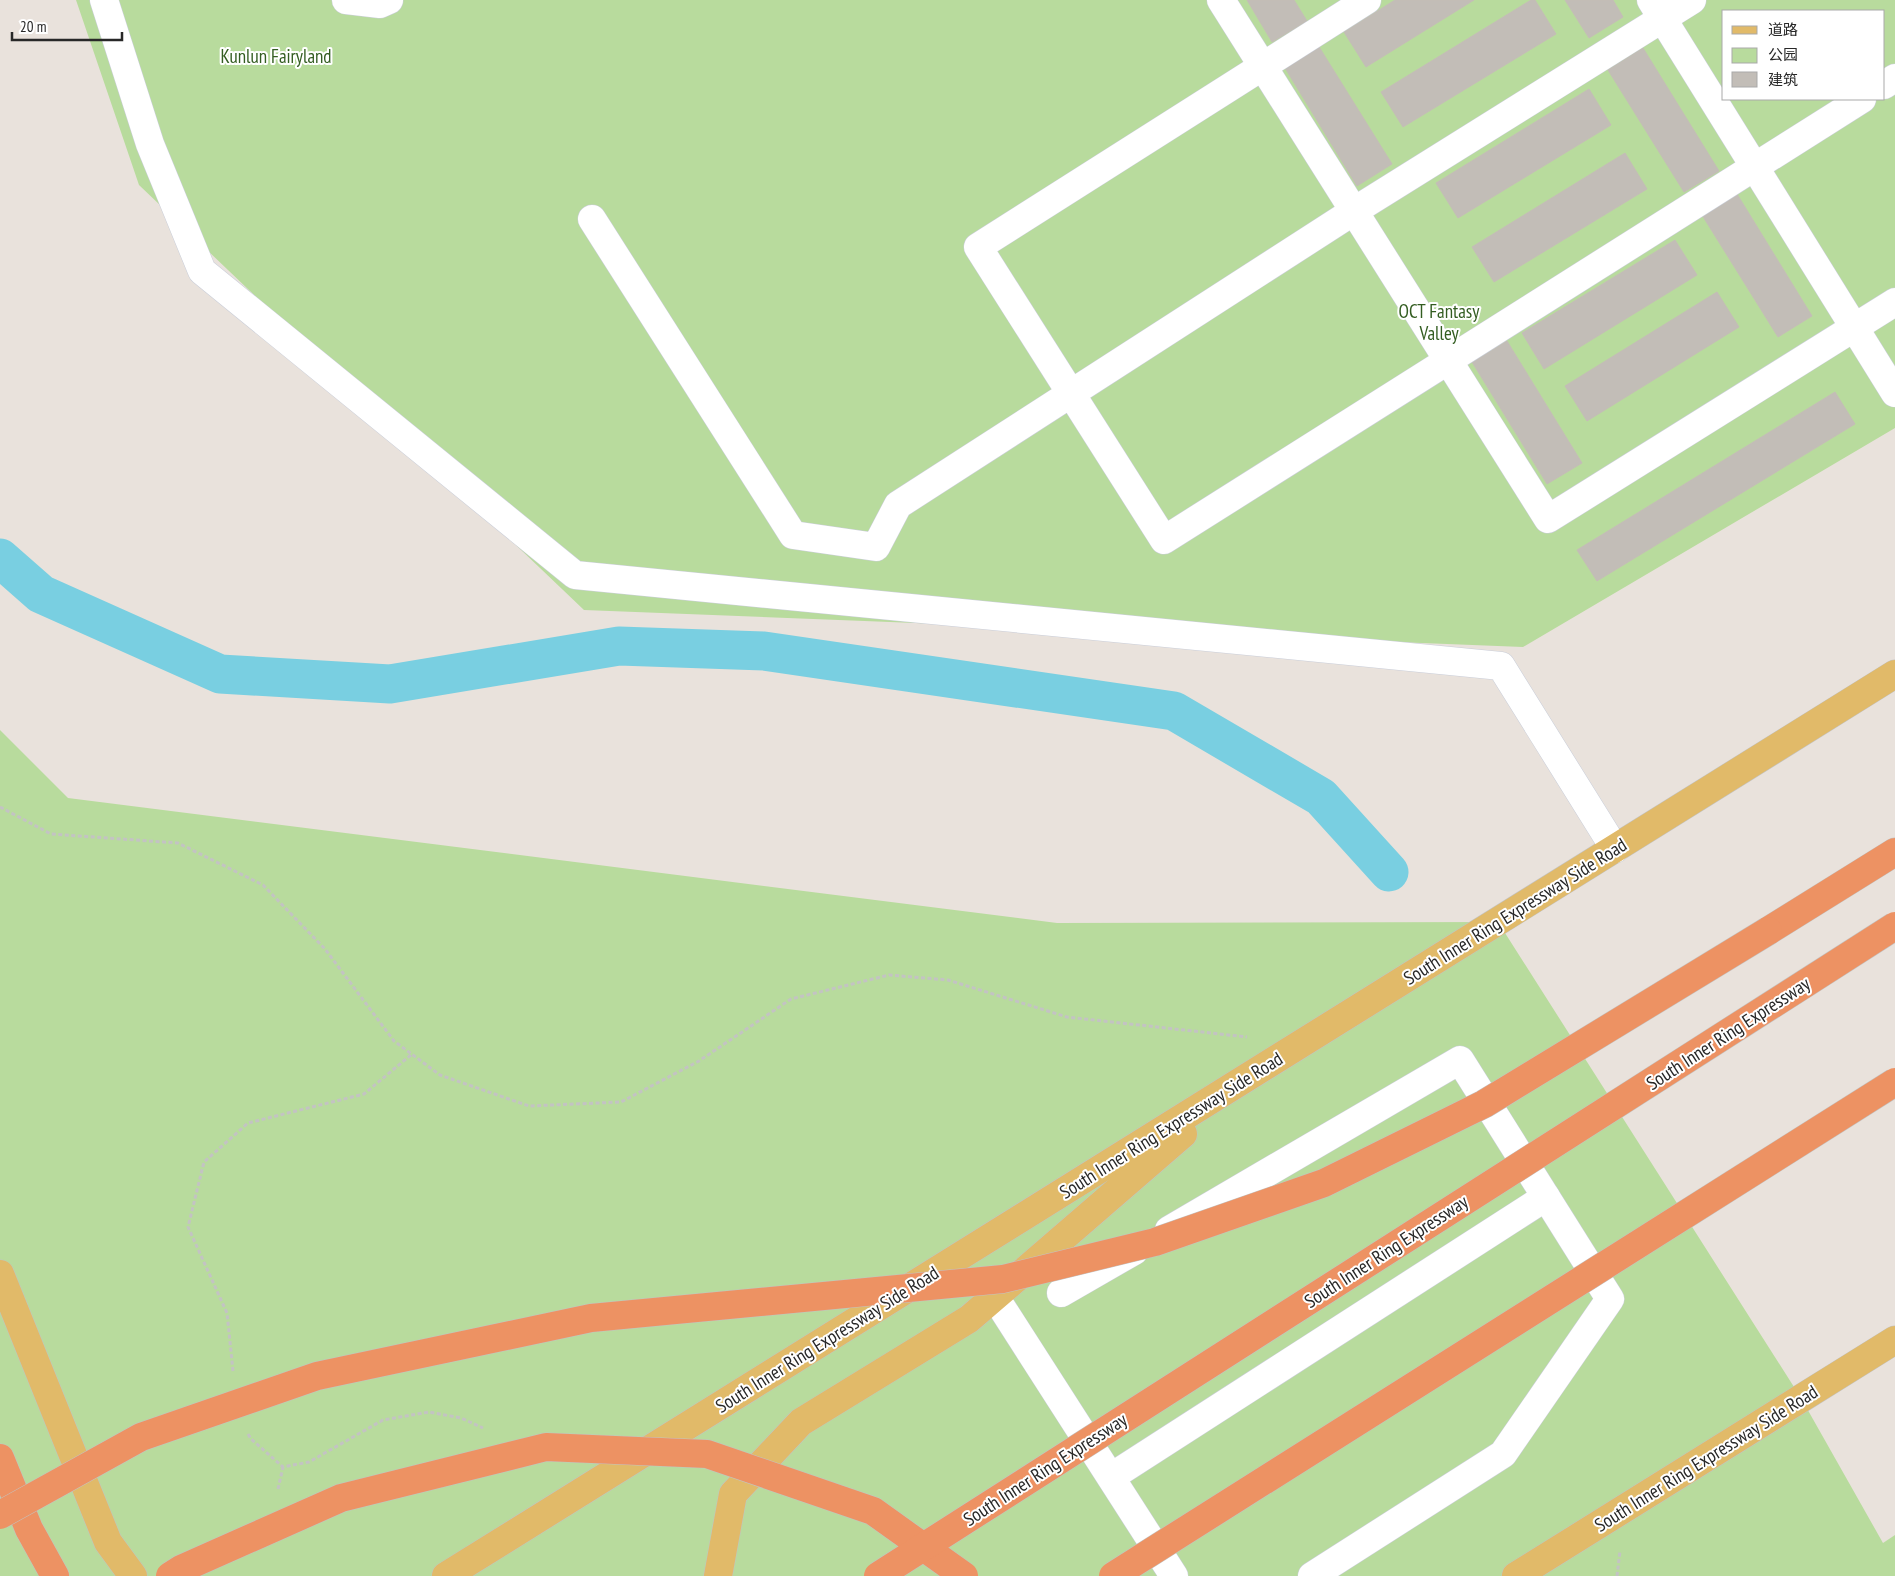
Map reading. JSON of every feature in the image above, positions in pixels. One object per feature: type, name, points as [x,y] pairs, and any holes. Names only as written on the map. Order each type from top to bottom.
[{"type":"highway","points":[[0,1515],[141,1437],[318,1376],[590,1318],[1004,1279],[1155,1242],[1324,1183],[1484,1104],[1895,852]]},
{"type":"highway","name":"South Inner Ring Expressway","points":[[878,1576],[1895,926]]},
{"type":"highway","points":[[1113,1576],[1895,1082]]},
{"type":"highway","points":[[170,1576],[181,1569],[341,1498],[546,1447],[706,1454],[873,1511],[964,1576]]},
{"type":"highway","points":[[0,1458],[29,1529],[55,1576]]},
{"type":"main road","name":"South Inner Ring Expressway Side Road","points":[[446,1576],[1895,674]]},
{"type":"main road","points":[[718,1576],[733,1494],[801,1422],[969,1319],[1246,1078]]},
{"type":"main road","points":[[0,1274],[108,1542],[133,1576]]},
{"type":"main road","name":"South Inner Ring Expressway Side Road","points":[[1516,1575],[1895,1340]]},
{"type":"lane","points":[[104,0],[150,144],[202,271],[575,575],[1502,666],[1615,849]]},
{"type":"lane","points":[[346,0],[380,4],[389,0]]},
{"type":"lane","points":[[1221,0],[1548,519],[1895,302]]},
{"type":"lane","points":[[1367,0],[978,247],[1164,540],[1860,100]]},
{"type":"lane","points":[[592,219],[793,535],[876,547],[898,505],[1354,211],[1657,9],[1692,0]]},
{"type":"lane","points":[[1657,9],[1895,393]]},
{"type":"lane","points":[[1061,1294],[1460,1060],[1610,1299],[1503,1454],[1312,1576]]},
{"type":"lane","points":[[1111,1477],[1546,1197]]},
{"type":"lane","points":[[995,1297],[1174,1576]]},
{"type":"path","points":[[0,807],[51,834],[178,843],[263,885],[325,948],[394,1041],[440,1075],[528,1106],[620,1102],[698,1061],[791,999],[889,975],[948,980],[1067,1017],[1253,1038]]},
{"type":"path","points":[[234,1376],[227,1313],[188,1227],[204,1162],[248,1123],[364,1094],[412,1054]]},
{"type":"path","points":[[244,1427],[251,1439],[283,1467],[309,1462],[383,1420],[429,1412],[462,1418],[484,1429]]},
{"type":"green space","name":"OCT Fantasy Valley","points":[[76,0],[1895,0],[1895,428],[1523,647],[584,610],[139,185]]},
{"type":"green space","points":[[0,730],[68,798],[1057,923],[1498,922],[1801,1398],[1883,1543],[1895,1535],[1895,1576],[0,1576]]},
{"type":"building","points":[[1247,0],[1294,0],[1307,21],[1272,42]]},
{"type":"building","points":[[1395,0],[1474,0],[1366,67],[1344,32]]},
{"type":"building","points":[[1531,0],[1535,0],[1556,34],[1403,127],[1381,92]]},
{"type":"building","points":[[1565,0],[1613,0],[1623,17],[1589,38]]},
{"type":"building","points":[[1316,42],[1392,164],[1357,186],[1282,63]]},
{"type":"building","points":[[1643,48],[1719,171],[1684,192],[1608,70]]},
{"type":"building","points":[[1589,89],[1611,125],[1458,218],[1436,183]]},
{"type":"building","points":[[1625,153],[1647,189],[1494,282],[1472,247]]},
{"type":"building","points":[[1737,194],[1812,316],[1778,337],[1702,215]]},
{"type":"building","points":[[1675,240],[1697,275],[1544,369],[1522,333]]},
{"type":"building","points":[[1717,292],[1739,327],[1587,421],[1565,386]]},
{"type":"building","points":[[1507,341],[1582,463],[1547,484],[1472,362]]},
{"type":"building","points":[[1835,392],[1855,424],[1597,581],[1577,550]]},
{"type":"waterway","points":[[0,558],[41,594],[220,674],[390,684],[619,646],[764,651],[1174,711],[1321,797],[1389,872]]},
{"type":"park label","name":"Kunlun Fairyland","points":[[276,56]]}]
